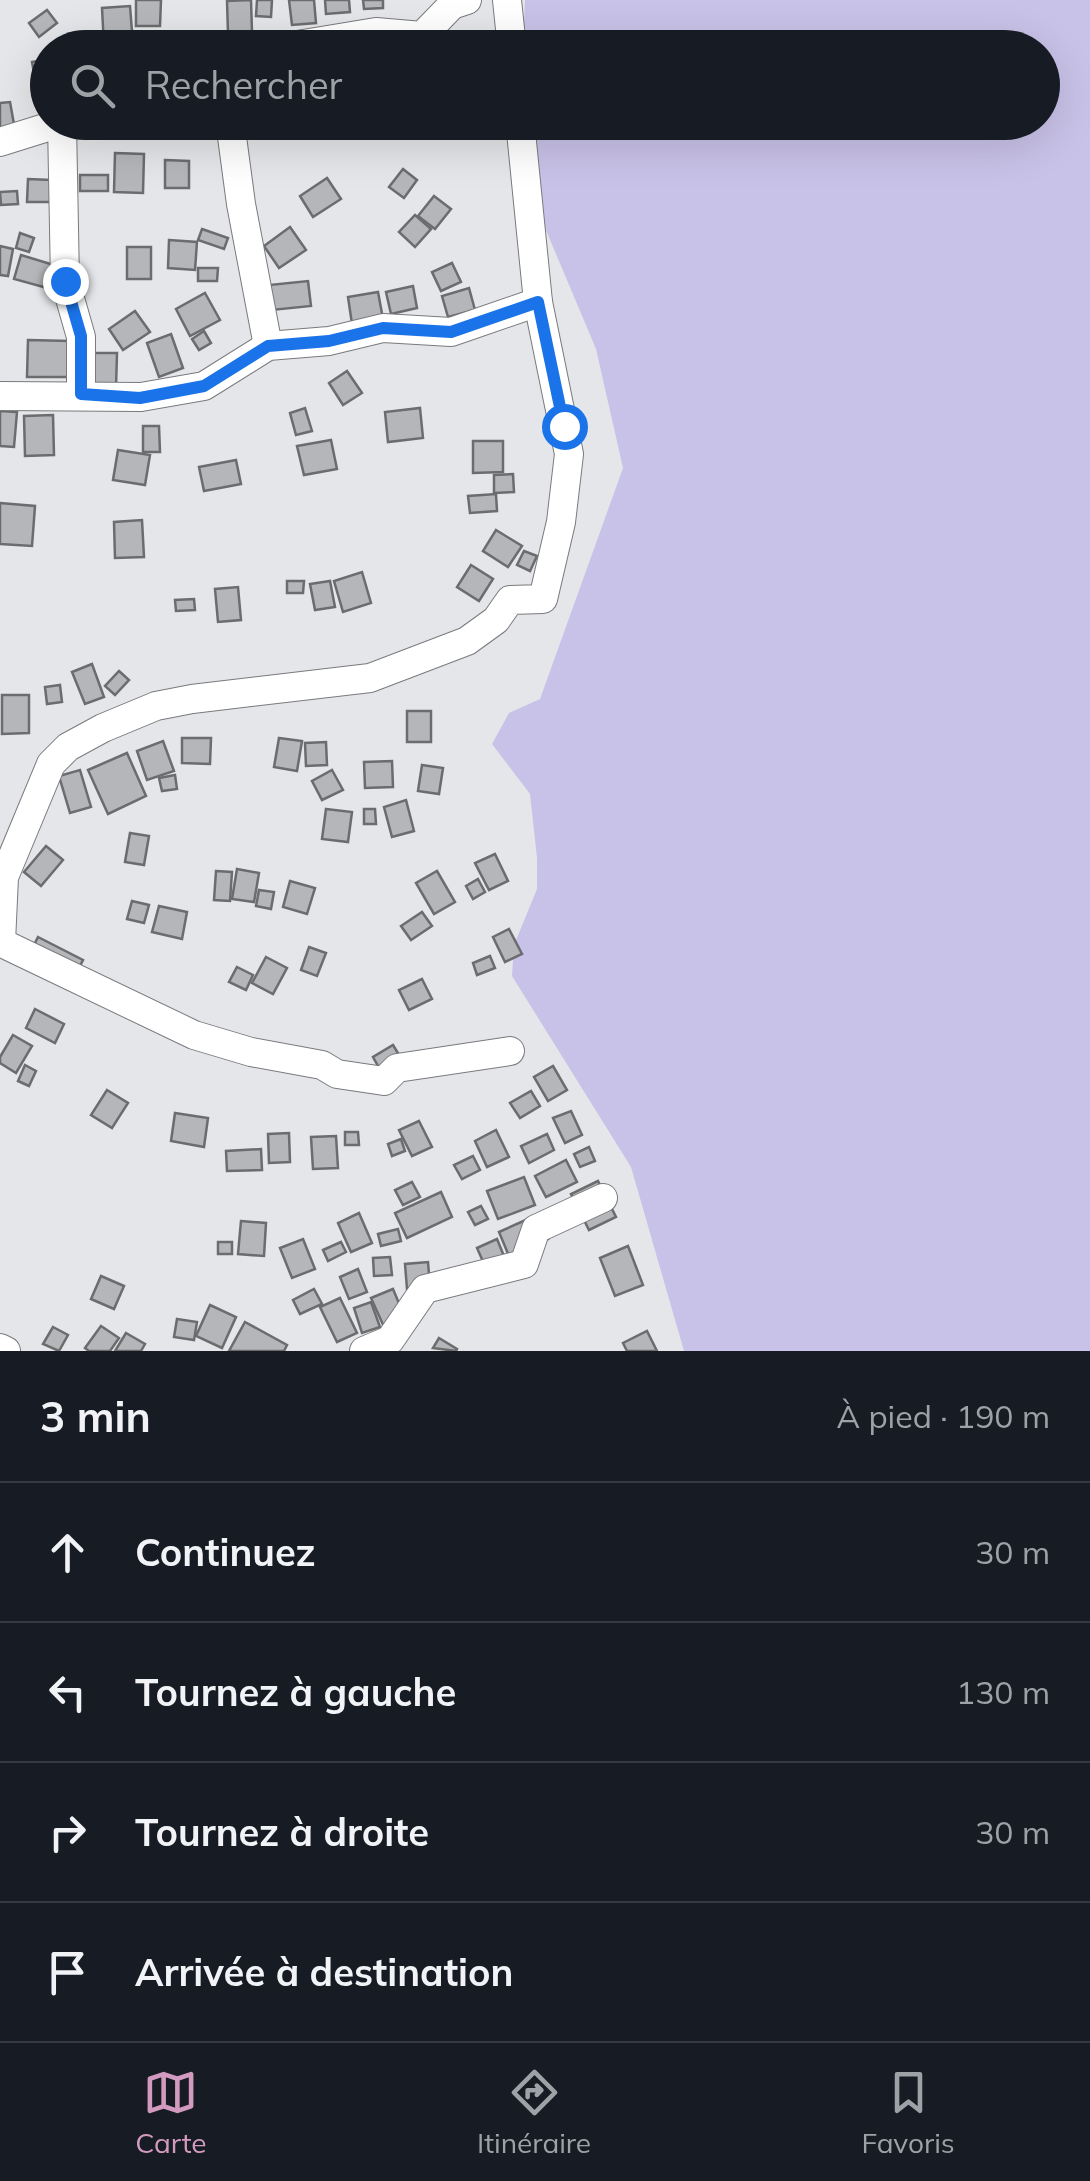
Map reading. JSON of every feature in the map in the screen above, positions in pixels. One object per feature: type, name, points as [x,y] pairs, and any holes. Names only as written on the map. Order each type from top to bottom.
[{"type":"street","points":[[428,30],[452,5],[467,0]]},
{"type":"street","points":[[508,0],[510,30]]},
{"type":"street","points":[[0,142],[30,133]]},
{"type":"street","points":[[63,140],[65,281],[81,336],[81,394]]},
{"type":"street","points":[[232,140],[268,346]]},
{"type":"street","points":[[510,1050],[397,1068],[384,1081],[337,1074],[322,1065],[251,1052],[194,1036],[0,942],[4,877],[51,764],[68,747],[156,706],[370,678],[467,640],[496,620],[510,600],[543,599],[561,522],[569,454],[538,302],[522,140]]},
{"type":"street","points":[[0,396],[81,394],[140,398],[204,386],[268,346],[329,341],[383,328],[451,332],[538,302]]},
{"type":"street","points":[[364,1351],[392,1346],[425,1289],[524,1264],[536,1229],[603,1198]]},
{"type":"shaded area","points":[[525,0],[1090,0],[1090,1351],[684,1351],[631,1167],[512,976],[514,945],[537,889],[537,858],[530,794],[492,744],[509,713],[540,699],[623,468],[596,349],[535,204],[526,140],[1060,140],[1060,30],[524,30]]},
{"type":"building","points":[[136,0],[161,0],[160,26],[136,26]]},
{"type":"building","points":[[251,0],[252,30],[228,30],[227,1]]},
{"type":"building","points":[[257,0],[272,0],[271,17],[256,16]]},
{"type":"building","points":[[289,0],[314,0],[316,23],[292,25]]},
{"type":"building","points":[[325,0],[349,0],[350,12],[326,14]]},
{"type":"building","points":[[363,0],[383,0],[383,8],[364,9]]},
{"type":"building","points":[[130,6],[132,30],[103,30],[102,8]]},
{"type":"building","points":[[47,10],[57,23],[48,30],[34,30],[29,23]]},
{"type":"building","points":[[10,102],[15,130],[0,132],[0,103]]},
{"type":"building","points":[[115,153],[144,154],[143,193],[114,192]]},
{"type":"building","points":[[165,160],[189,161],[189,188],[165,188]]},
{"type":"building","points":[[403,169],[417,180],[404,198],[389,187]]},
{"type":"building","points":[[80,175],[108,175],[108,191],[80,191]]},
{"type":"building","points":[[327,178],[341,199],[313,217],[300,196]]},
{"type":"building","points":[[28,179],[51,180],[51,202],[27,202]]},
{"type":"building","points":[[17,191],[18,204],[1,205],[0,192]]},
{"type":"building","points":[[434,196],[451,209],[435,229],[418,216]]},
{"type":"building","points":[[415,215],[431,229],[415,247],[399,232]]},
{"type":"building","points":[[290,227],[306,250],[279,268],[264,246]]},
{"type":"building","points":[[202,229],[228,238],[224,249],[198,240]]},
{"type":"building","points":[[20,233],[34,238],[29,252],[16,248]]},
{"type":"building","points":[[169,240],[197,242],[195,270],[168,268]]},
{"type":"building","points":[[0,246],[13,249],[8,276],[0,275]]},
{"type":"building","points":[[127,247],[151,247],[151,279],[127,279]]},
{"type":"building","points":[[21,255],[54,265],[47,288],[14,279]]},
{"type":"building","points":[[452,263],[461,282],[441,291],[432,272]]},
{"type":"building","points":[[198,268],[218,268],[217,281],[198,281]]},
{"type":"building","points":[[308,281],[311,306],[272,310],[269,285]]},
{"type":"building","points":[[413,286],[417,308],[391,314],[386,292]]},
{"type":"building","points":[[469,288],[475,310],[448,317],[442,296]]},
{"type":"building","points":[[378,292],[383,319],[352,324],[348,297]]},
{"type":"building","points":[[205,293],[220,320],[190,336],[176,309]]},
{"type":"building","points":[[135,311],[150,332],[123,350],[109,329]]},
{"type":"building","points":[[204,331],[211,343],[199,350],[192,339]]},
{"type":"building","points":[[171,334],[183,368],[159,377],[147,343]]},
{"type":"building","points":[[28,340],[70,341],[69,377],[27,377]]},
{"type":"building","points":[[89,353],[117,353],[116,388],[89,388]]},
{"type":"building","points":[[347,371],[362,393],[343,405],[329,383]]},
{"type":"building","points":[[305,408],[312,431],[296,435],[290,413]]},
{"type":"building","points":[[420,408],[423,438],[388,442],[385,412]]},
{"type":"building","points":[[0,411],[17,412],[14,447],[0,446]]},
{"type":"building","points":[[53,415],[54,455],[25,456],[24,416]]},
{"type":"building","points":[[143,426],[159,426],[160,452],[143,452]]},
{"type":"building","points":[[331,440],[337,469],[304,475],[297,446]]},
{"type":"building","points":[[473,441],[503,441],[503,472],[473,473]]},
{"type":"building","points":[[118,450],[150,455],[145,485],[113,480]]},
{"type":"building","points":[[236,460],[241,484],[204,491],[199,467]]},
{"type":"building","points":[[513,474],[514,492],[494,493],[494,475]]},
{"type":"building","points":[[496,494],[497,511],[470,513],[468,496]]},
{"type":"building","points":[[0,503],[35,506],[32,546],[0,544]]},
{"type":"building","points":[[142,520],[144,557],[115,558],[114,522]]},
{"type":"building","points":[[496,530],[522,546],[508,567],[483,551]]},
{"type":"building","points":[[524,551],[537,556],[530,571],[517,565]]},
{"type":"building","points":[[471,565],[493,579],[479,601],[457,587]]},
{"type":"building","points":[[362,572],[371,603],[343,612],[334,581]]},
{"type":"building","points":[[287,581],[304,581],[303,593],[287,593]]},
{"type":"building","points":[[330,581],[335,607],[315,610],[310,584]]},
{"type":"building","points":[[238,587],[241,620],[218,622],[215,589]]},
{"type":"building","points":[[194,599],[195,610],[176,611],[175,600]]},
{"type":"building","points":[[92,664],[104,697],[85,704],[72,672]]},
{"type":"building","points":[[119,671],[129,680],[115,695],[105,686]]},
{"type":"building","points":[[60,685],[62,702],[47,704],[45,687]]},
{"type":"building","points":[[2,695],[29,695],[29,733],[2,734]]},
{"type":"building","points":[[407,711],[431,711],[431,742],[407,742]]},
{"type":"building","points":[[182,738],[211,738],[210,764],[182,763]]},
{"type":"building","points":[[279,738],[302,741],[297,771],[274,767]]},
{"type":"building","points":[[163,741],[174,771],[147,780],[137,751]]},
{"type":"building","points":[[326,742],[327,765],[306,766],[305,743]]},
{"type":"building","points":[[127,753],[146,796],[108,814],[88,770]]},
{"type":"building","points":[[392,761],[393,787],[365,788],[364,762]]},
{"type":"building","points":[[422,765],[443,768],[439,794],[418,791]]},
{"type":"building","points":[[80,770],[91,807],[70,813],[59,776]]},
{"type":"building","points":[[332,770],[343,790],[322,800],[312,781]]},
{"type":"building","points":[[175,775],[177,789],[162,791],[159,778]]},
{"type":"building","points":[[406,800],[414,831],[392,837],[384,807]]},
{"type":"building","points":[[326,809],[352,812],[348,842],[322,839]]},
{"type":"building","points":[[364,809],[375,809],[376,824],[364,824]]},
{"type":"building","points":[[130,833],[149,836],[144,865],[125,862]]},
{"type":"building","points":[[46,846],[63,860],[41,886],[24,872]]},
{"type":"building","points":[[495,854],[508,881],[489,890],[475,863]]},
{"type":"building","points":[[237,869],[259,873],[254,902],[232,899]]},
{"type":"building","points":[[216,871],[232,872],[230,901],[214,900]]},
{"type":"building","points":[[437,871],[455,902],[434,914],[416,883]]},
{"type":"building","points":[[478,879],[485,892],[473,899],[466,886]]},
{"type":"building","points":[[290,881],[315,888],[307,914],[283,907]]},
{"type":"building","points":[[259,890],[274,892],[271,909],[256,906]]},
{"type":"building","points":[[132,901],[149,905],[144,923],[127,919]]},
{"type":"building","points":[[159,906],[187,912],[182,939],[152,932]]},
{"type":"building","points":[[422,912],[432,926],[411,940],[401,926]]},
{"type":"building","points":[[509,929],[522,954],[505,962],[493,937]]},
{"type":"building","points":[[38,937],[83,960],[70,986],[25,963]]},
{"type":"building","points":[[309,947],[326,953],[317,976],[301,970]]},
{"type":"building","points":[[490,956],[495,968],[477,975],[473,963]]},
{"type":"building","points":[[266,957],[287,968],[273,994],[252,983]]},
{"type":"building","points":[[237,967],[253,975],[246,990],[229,982]]},
{"type":"building","points":[[422,979],[432,999],[409,1010],[399,990]]},
{"type":"building","points":[[35,1009],[64,1024],[55,1043],[26,1028]]},
{"type":"building","points":[[13,1035],[32,1046],[16,1073],[0,1063]]},
{"type":"building","points":[[393,1045],[409,1071],[388,1084],[373,1057]]},
{"type":"building","points":[[25,1065],[36,1071],[29,1086],[18,1081]]},
{"type":"building","points":[[553,1066],[567,1090],[548,1101],[534,1077]]},
{"type":"building","points":[[107,1090],[128,1103],[112,1128],[91,1115]]},
{"type":"building","points":[[531,1091],[540,1106],[520,1118],[510,1103]]},
{"type":"building","points":[[571,1111],[582,1135],[565,1143],[553,1118]]},
{"type":"building","points":[[175,1113],[208,1118],[204,1147],[171,1141]]},
{"type":"building","points":[[419,1121],[432,1147],[412,1156],[399,1130]]},
{"type":"building","points":[[496,1130],[509,1157],[487,1167],[475,1141]]},
{"type":"building","points":[[345,1132],[358,1132],[359,1145],[345,1145]]},
{"type":"building","points":[[289,1133],[290,1162],[269,1163],[268,1134]]},
{"type":"building","points":[[547,1134],[554,1150],[529,1163],[521,1146]]},
{"type":"building","points":[[336,1136],[338,1168],[313,1169],[311,1137]]},
{"type":"building","points":[[401,1139],[405,1151],[392,1156],[388,1144]]},
{"type":"building","points":[[589,1147],[595,1161],[580,1167],[574,1154]]},
{"type":"building","points":[[261,1149],[262,1170],[227,1171],[226,1151]]},
{"type":"building","points":[[473,1156],[480,1170],[462,1179],[454,1165]]},
{"type":"building","points":[[566,1160],[577,1182],[546,1197],[535,1176]]},
{"type":"building","points":[[524,1177],[535,1205],[498,1219],[487,1191]]},
{"type":"building","points":[[598,1181],[616,1217],[589,1230],[571,1194]]},
{"type":"building","points":[[412,1182],[420,1197],[403,1205],[395,1190]]},
{"type":"building","points":[[441,1192],[452,1217],[407,1238],[395,1213]]},
{"type":"building","points":[[481,1206],[488,1219],[475,1225],[468,1212]]},
{"type":"building","points":[[359,1213],[372,1243],[351,1252],[338,1223]]},
{"type":"building","points":[[537,1215],[548,1239],[509,1256],[499,1232]]},
{"type":"building","points":[[241,1221],[266,1223],[264,1256],[238,1254]]},
{"type":"building","points":[[398,1229],[401,1241],[381,1246],[378,1234]]},
{"type":"building","points":[[303,1239],[315,1269],[292,1278],[280,1248]]},
{"type":"building","points":[[497,1239],[508,1266],[489,1275],[477,1248]]},
{"type":"building","points":[[218,1242],[232,1242],[232,1254],[218,1254]]},
{"type":"building","points":[[341,1242],[346,1252],[328,1261],[323,1250]]},
{"type":"building","points":[[628,1246],[643,1285],[615,1296],[600,1258]]},
{"type":"building","points":[[390,1257],[392,1275],[374,1276],[373,1258]]},
{"type":"building","points":[[428,1262],[430,1287],[407,1289],[405,1264]]},
{"type":"building","points":[[358,1269],[367,1292],[349,1299],[340,1277]]},
{"type":"building","points":[[101,1276],[124,1286],[114,1309],[91,1299]]},
{"type":"building","points":[[314,1289],[322,1304],[300,1314],[293,1300]]},
{"type":"building","points":[[393,1289],[406,1320],[385,1329],[371,1298]]},
{"type":"building","points":[[340,1298],[357,1333],[337,1342],[320,1307]]},
{"type":"building","points":[[371,1302],[380,1327],[362,1333],[354,1308]]},
{"type":"building","points":[[210,1305],[236,1317],[222,1348],[196,1336]]},
{"type":"building","points":[[177,1319],[197,1322],[194,1340],[174,1337]]},
{"type":"building","points":[[245,1322],[287,1345],[284,1351],[229,1351]]},
{"type":"building","points":[[101,1326],[119,1338],[110,1351],[89,1351],[85,1348]]},
{"type":"building","points":[[53,1327],[68,1335],[59,1351],[43,1344]]},
{"type":"building","points":[[647,1331],[657,1351],[627,1351],[623,1343]]},
{"type":"building","points":[[126,1333],[145,1344],[141,1351],[115,1351]]},
{"type":"building","points":[[439,1338],[457,1349],[456,1351],[433,1348]]},
{"type":"route","points":[[65,281],[81,336],[81,394],[140,398],[204,386],[268,346],[329,341],[383,328],[451,332],[538,302],[564,426]]}]
